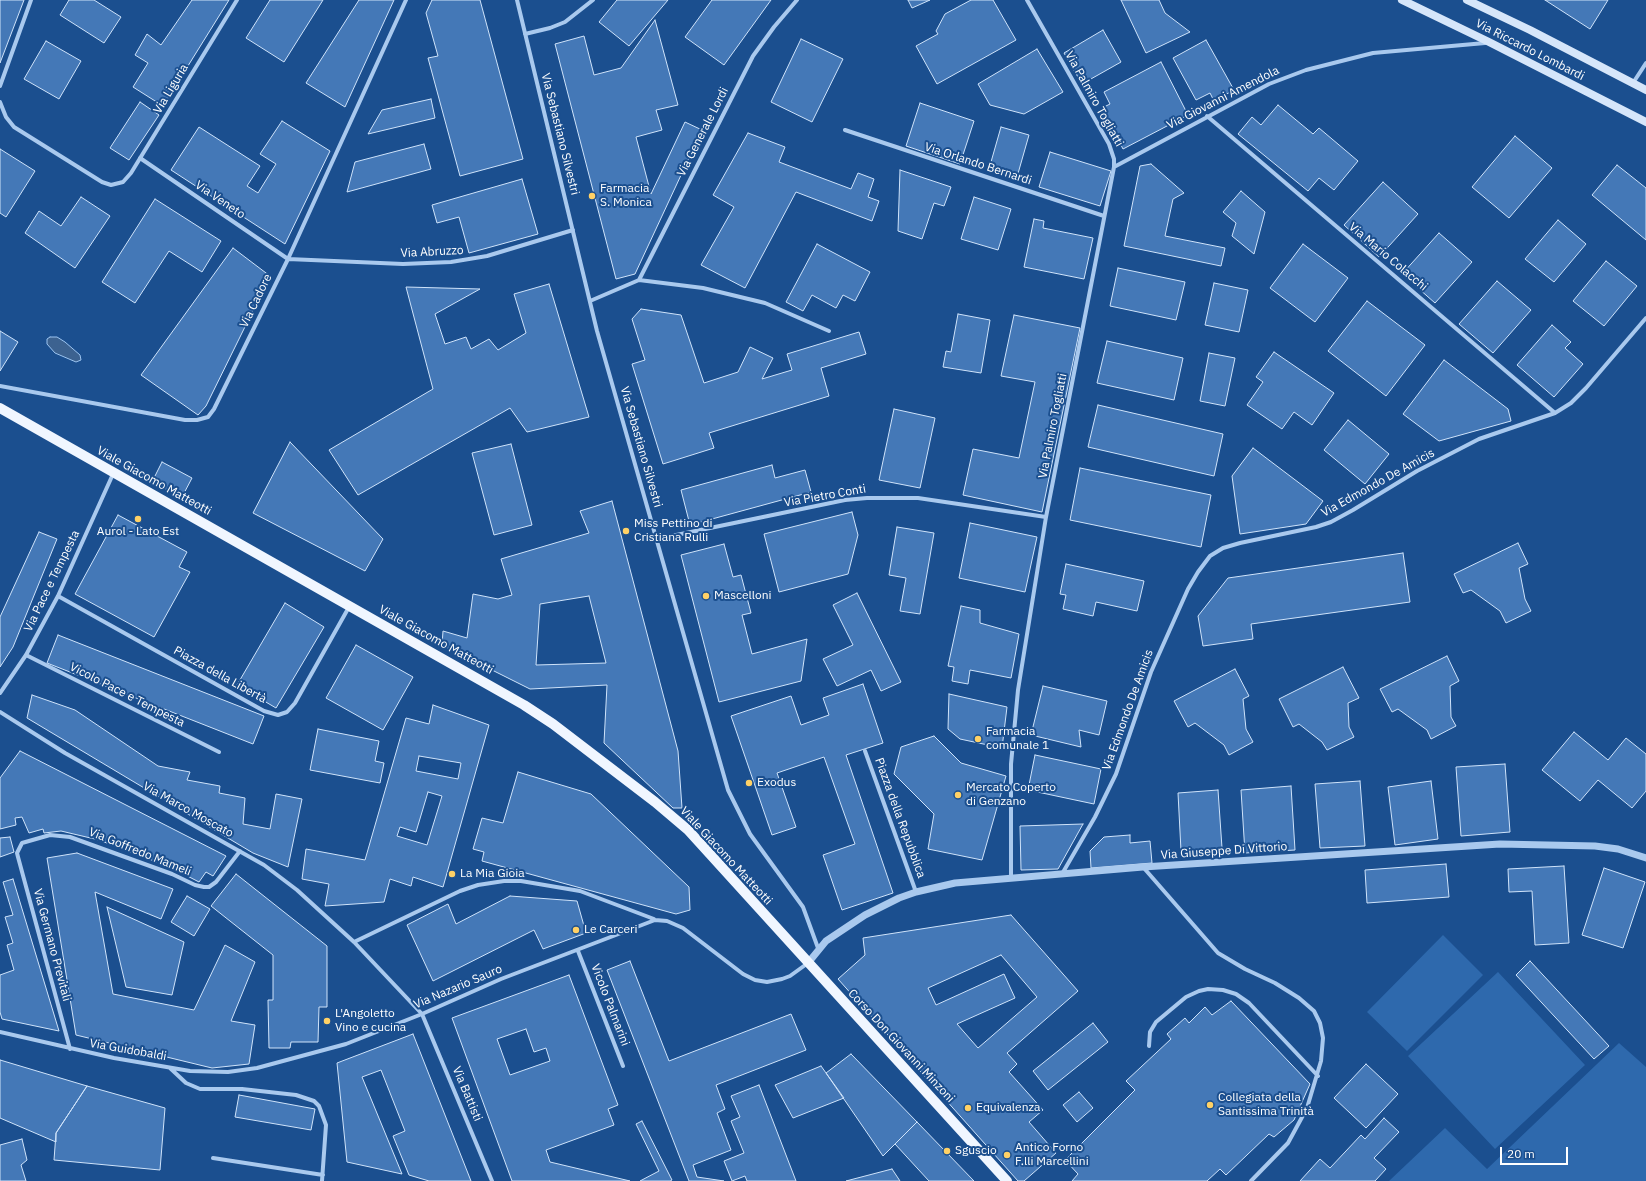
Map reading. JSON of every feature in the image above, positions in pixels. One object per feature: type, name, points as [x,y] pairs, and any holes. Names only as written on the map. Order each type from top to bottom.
[{"type":"main road","name":"Via Riccardo Lombardi","points":[[1402,0],[1490,42],[1646,122]]},
{"type":"main road","name":"Via Riccardo Lombardi","points":[[1467,0],[1536,33],[1646,90]]},
{"type":"main road","name":"Viale Giacomo Matteotti","points":[[0,408],[524,705],[553,724],[655,802],[688,830],[808,963]]},
{"type":"main road","name":"Corso Don Giovanni Minzoni","points":[[808,963],[1007,1181]]},
{"type":"street","points":[[0,86],[31,0]]},
{"type":"street","name":"Via Liguria","points":[[0,102],[8,120],[14,126],[102,182],[117,184],[129,176],[237,0]]},
{"type":"street","name":"Via Cadore","points":[[0,386],[185,420],[203,419],[208,417],[214,409],[288,259],[406,0]]},
{"type":"street","name":"Via Sebastiano Silvestri","points":[[517,0],[590,301],[728,790],[750,834],[803,908],[818,948]]},
{"type":"street","points":[[525,34],[550,28],[565,22],[593,0]]},
{"type":"street","name":"Via Generale Lordi","points":[[639,280],[753,56],[774,26],[797,0]]},
{"type":"street","name":"Via Palmiro Togliatti","points":[[1011,878],[1012,740],[1018,690],[1046,517],[1114,167],[1114,159],[1109,144],[1027,0]]},
{"type":"street","name":"Via Giovanni Amendola","points":[[1114,167],[1207,116],[1277,81],[1328,63],[1373,53],[1490,42]]},
{"type":"street","points":[[1633,83],[1646,64]]},
{"type":"street","name":"Via Mario Colacchi","points":[[1207,116],[1555,413]]},
{"type":"street","name":"Via Orlando Bernardi","points":[[845,130],[1104,216]]},
{"type":"street","name":"Via Veneto","points":[[140,158],[288,259]]},
{"type":"street","name":"Via Abruzzo","points":[[288,259],[403,264],[451,262],[488,256],[573,230]]},
{"type":"street","points":[[590,301],[639,280],[693,286],[751,299],[783,310],[829,331]]},
{"type":"street","name":"Via Edmondo De Amicis","points":[[1062,874],[1095,817],[1116,774],[1151,672],[1188,589],[1210,556],[1223,548],[1240,543],[1323,525],[1341,517],[1432,463],[1479,439],[1555,413],[1571,403],[1586,388],[1646,318]]},
{"type":"street","name":"Via Pace e Tempesta","points":[[0,694],[26,655],[58,596],[114,473]]},
{"type":"street","name":"Via Pietro Conti","points":[[657,539],[845,500],[880,497],[918,498],[1046,517]]},
{"type":"street","name":"Piazza della Libertà","points":[[58,596],[264,711],[278,715],[287,712],[295,703],[350,606]]},
{"type":"street","name":"Vicolo Pace e Tempesta","points":[[26,655],[219,752]]},
{"type":"street","name":"Via Marco Moscato","points":[[0,712],[66,753],[264,865],[297,890],[354,942],[422,1014]]},
{"type":"street","name":"Piazza della Repubblica","points":[[864,751],[916,892]]},
{"type":"street","name":"Via Goffredo Mameli","points":[[19,847],[26,840],[50,835],[70,837],[172,874],[195,885],[204,887],[208,887],[216,882],[240,851]]},
{"type":"street","name":"Via Giuseppe Di Vittorio","points":[[808,963],[818,948],[865,914],[899,898],[916,892],[950,884],[1143,867],[1500,844],[1596,846],[1618,849],[1646,858]]},
{"type":"street","name":"Via Germano Previtali","points":[[19,847],[18,857],[70,1049]]},
{"type":"street","points":[[1143,867],[1218,952],[1245,969],[1275,983],[1299,998],[1314,1011],[1320,1022],[1323,1034],[1323,1046],[1318,1076],[1307,1108],[1294,1134],[1277,1156],[1251,1181]]},
{"type":"street","points":[[354,942],[460,891],[478,885],[504,881],[528,882],[580,891],[655,920],[667,921],[684,928],[748,977],[767,982],[790,976],[808,963]]},
{"type":"street","name":"Via Nazario Sauro","points":[[170,1068],[211,1073],[243,1071],[346,1044],[422,1014],[501,979],[578,951],[655,920]]},
{"type":"street","name":"Vicolo Palmarini","points":[[578,951],[623,1066]]},
{"type":"street","points":[[1149,1046],[1150,1032],[1156,1022],[1186,998],[1199,991],[1208,989],[1224,990],[1236,994],[1249,1003],[1318,1076]]},
{"type":"street","name":"Via Battisti","points":[[422,1014],[492,1181]]},
{"type":"street","name":"Via Guidobaldi","points":[[0,1032],[70,1049],[170,1068],[186,1083],[205,1090],[242,1089],[306,1098],[319,1106],[326,1125],[323,1176]]},
{"type":"street","points":[[214,1158],[323,1176],[322,1181]]},
{"type":"shaded area","points":[[50,337],[57,337],[65,342],[80,355],[81,360],[76,362],[55,353],[47,344],[47,339]]},
{"type":"shaded area","points":[[1443,935],[1483,975],[1407,1051],[1367,1012]]},
{"type":"shaded area","points":[[1498,972],[1585,1065],[1495,1149],[1408,1056]]},
{"type":"shaded area","points":[[1619,1043],[1646,1067],[1646,1181],[1389,1181],[1445,1128],[1487,1169]]},
{"type":"building","points":[[0,0],[24,0],[0,63]]},
{"type":"building","points":[[69,0],[94,0],[121,17],[104,43],[60,15]]},
{"type":"building","points":[[192,0],[229,0],[163,106],[133,87],[148,63],[135,55],[147,34],[161,45]]},
{"type":"building","points":[[270,0],[323,0],[284,62],[246,38]]},
{"type":"building","points":[[359,0],[394,0],[345,107],[306,83]]},
{"type":"building","points":[[432,0],[480,0],[523,159],[460,176],[428,58],[438,56],[426,13]]},
{"type":"building","points":[[617,0],[668,0],[629,46],[599,22]]},
{"type":"building","points":[[712,0],[771,0],[724,65],[685,37]]},
{"type":"building","points":[[908,0],[930,0],[912,8]]},
{"type":"building","points":[[971,0],[993,0],[1016,40],[937,84],[916,46],[938,34],[936,31],[945,14]]},
{"type":"building","points":[[1121,0],[1159,0],[1165,13],[1190,32],[1146,53]]},
{"type":"building","points":[[1545,0],[1608,0],[1590,29]]},
{"type":"building","points":[[655,20],[678,105],[656,110],[662,130],[636,137],[651,194],[685,122],[702,130],[635,274],[616,279],[555,44],[584,36],[594,75],[621,68]]},
{"type":"building","points":[[1103,30],[1121,62],[1082,84],[1064,53]]},
{"type":"building","points":[[801,39],[843,59],[812,122],[771,102]]},
{"type":"building","points":[[1206,40],[1234,90],[1214,101],[1210,93],[1196,100],[1173,58]]},
{"type":"building","points":[[46,41],[81,61],[59,99],[24,79]]},
{"type":"building","points":[[1037,49],[1063,92],[1024,114],[990,105],[978,84]]},
{"type":"building","points":[[1161,62],[1188,115],[1123,149],[1102,108],[1110,104],[1104,92]]},
{"type":"building","points":[[431,99],[435,118],[368,134],[382,110]]},
{"type":"building","points":[[140,102],[159,115],[129,160],[110,148]]},
{"type":"building","points":[[920,103],[974,121],[960,164],[906,146]]},
{"type":"building","points":[[1278,105],[1313,134],[1319,128],[1358,161],[1334,190],[1319,178],[1308,191],[1238,134],[1252,117],[1261,125]]},
{"type":"building","points":[[282,121],[330,151],[285,244],[171,170],[199,127],[260,166],[247,186],[258,193],[276,164],[260,154]]},
{"type":"building","points":[[1001,127],[1029,135],[1017,177],[989,169]]},
{"type":"building","points":[[748,133],[785,147],[779,162],[851,189],[858,173],[874,179],[868,197],[879,201],[872,221],[796,192],[745,288],[701,265],[734,207],[713,195]]},
{"type":"building","points":[[1515,136],[1552,168],[1509,218],[1472,187]]},
{"type":"building","points":[[424,144],[431,169],[347,192],[355,162]]},
{"type":"building","points":[[0,149],[35,171],[6,217],[0,213]]},
{"type":"building","points":[[1050,152],[1111,171],[1100,206],[1039,187]]},
{"type":"building","points":[[1151,164],[1184,193],[1173,199],[1165,236],[1225,248],[1221,266],[1124,246],[1140,166]]},
{"type":"building","points":[[1617,165],[1646,188],[1646,240],[1592,195]]},
{"type":"building","points":[[900,170],[951,187],[944,206],[934,203],[922,239],[898,231]]},
{"type":"building","points":[[522,179],[538,234],[469,253],[459,217],[437,223],[432,205]]},
{"type":"building","points":[[1383,182],[1418,214],[1379,257],[1344,225]]},
{"type":"building","points":[[1241,191],[1265,212],[1254,254],[1232,236],[1236,223],[1223,212]]},
{"type":"building","points":[[81,197],[110,216],[75,268],[25,233],[39,211],[61,226]]},
{"type":"building","points":[[974,197],[1011,209],[998,250],[961,239]]},
{"type":"building","points":[[155,199],[221,241],[202,272],[169,251],[135,303],[102,282]]},
{"type":"building","points":[[1034,219],[1044,221],[1043,228],[1093,238],[1084,279],[1024,267]]},
{"type":"building","points":[[1558,220],[1586,244],[1554,282],[1525,259]]},
{"type":"building","points":[[1439,233],[1472,262],[1435,303],[1402,274]]},
{"type":"building","points":[[817,244],[870,272],[855,301],[843,295],[836,308],[812,295],[803,311],[786,302]]},
{"type":"building","points":[[1303,244],[1348,278],[1315,322],[1270,288]]},
{"type":"building","points":[[233,248],[270,276],[206,406],[198,415],[141,375]]},
{"type":"building","points":[[1606,261],[1637,286],[1604,326],[1573,301]]},
{"type":"building","points":[[1118,268],[1185,282],[1176,320],[1110,306]]},
{"type":"building","points":[[1497,281],[1531,310],[1493,353],[1459,324]]},
{"type":"building","points":[[1214,283],[1248,290],[1239,332],[1205,325]]},
{"type":"building","points":[[549,284],[589,417],[527,432],[510,408],[358,495],[329,450],[433,389],[406,287],[480,289],[435,314],[445,344],[466,337],[471,349],[489,339],[498,350],[526,333],[514,294]]},
{"type":"building","points":[[1367,301],[1425,345],[1386,396],[1328,351]]},
{"type":"building","points":[[641,309],[681,315],[704,383],[738,372],[750,347],[773,358],[762,379],[792,370],[787,354],[859,332],[866,354],[821,368],[829,396],[709,433],[714,448],[663,464],[632,364],[645,360],[632,319]]},
{"type":"building","points":[[958,314],[990,320],[981,373],[943,367],[946,351],[951,352]]},
{"type":"building","points":[[1014,315],[1080,328],[1042,512],[963,495],[973,449],[1019,458],[1035,382],[1001,376]]},
{"type":"building","points":[[1552,325],[1571,342],[1565,348],[1583,364],[1554,397],[1517,365]]},
{"type":"building","points":[[0,331],[18,342],[0,371]]},
{"type":"building","points":[[1107,341],[1183,358],[1174,400],[1097,383]]},
{"type":"building","points":[[1274,352],[1334,393],[1312,425],[1294,412],[1282,429],[1247,405],[1263,382],[1256,377]]},
{"type":"building","points":[[1209,353],[1235,358],[1225,406],[1200,401]]},
{"type":"building","points":[[1444,360],[1508,409],[1511,421],[1439,441],[1403,414]]},
{"type":"building","points":[[1098,405],[1223,434],[1214,476],[1088,447]]},
{"type":"building","points":[[894,409],[935,418],[920,488],[879,480]]},
{"type":"building","points":[[1348,420],[1389,454],[1365,484],[1324,450]]},
{"type":"building","points":[[290,442],[383,539],[365,571],[253,513]]},
{"type":"building","points":[[511,444],[532,525],[494,535],[472,453]]},
{"type":"building","points":[[1253,448],[1323,501],[1306,524],[1240,534],[1232,476]]},
{"type":"building","points":[[162,462],[192,478],[182,497],[152,482]]},
{"type":"building","points":[[772,465],[775,478],[805,470],[811,492],[690,525],[681,490]]},
{"type":"building","points":[[1080,468],[1211,495],[1201,547],[1070,520]]},
{"type":"building","points":[[612,501],[678,751],[682,808],[673,808],[604,743],[607,685],[530,689],[442,645],[443,631],[467,638],[473,594],[498,599],[512,595],[501,559],[589,533],[580,511]],"holes":[[[589,596],[606,663],[536,665],[540,604]]]},
{"type":"building","points":[[852,512],[858,535],[848,574],[779,592],[764,534]]},
{"type":"building","points":[[118,515],[187,552],[179,567],[190,572],[154,637],[75,594]]},
{"type":"building","points":[[970,523],[1037,537],[1025,592],[959,578]]},
{"type":"building","points":[[897,527],[934,533],[920,614],[900,611],[906,578],[889,575]]},
{"type":"building","points":[[39,532],[57,539],[13,647],[0,667],[0,617]]},
{"type":"building","points":[[1518,543],[1528,564],[1519,568],[1525,599],[1531,611],[1506,623],[1500,611],[1471,590],[1463,593],[1454,574]]},
{"type":"building","points":[[724,544],[733,577],[741,575],[751,613],[742,615],[752,654],[807,639],[801,681],[719,702],[681,555]]},
{"type":"building","points":[[1403,553],[1410,602],[1251,624],[1253,639],[1203,646],[1198,616],[1228,578]]},
{"type":"building","points":[[1066,564],[1144,581],[1137,611],[1096,602],[1093,616],[1063,609],[1066,595],[1060,594]]},
{"type":"building","points":[[857,593],[901,682],[881,691],[871,670],[837,686],[823,659],[853,645],[833,605]]},
{"type":"building","points":[[285,603],[324,627],[276,708],[237,685]]},
{"type":"building","points":[[961,606],[980,610],[980,623],[1019,634],[1011,678],[970,670],[968,684],[952,681],[954,667],[948,666]]},
{"type":"building","points":[[58,635],[264,716],[253,744],[47,663]]},
{"type":"building","points":[[356,645],[413,677],[383,730],[326,698]]},
{"type":"building","points":[[1447,656],[1459,681],[1450,686],[1451,717],[1456,726],[1431,739],[1427,730],[1398,709],[1392,712],[1380,689]]},
{"type":"building","points":[[1343,667],[1359,698],[1348,703],[1349,727],[1354,737],[1327,750],[1322,742],[1299,724],[1293,727],[1279,699]]},
{"type":"building","points":[[1235,669],[1249,696],[1243,699],[1246,729],[1253,742],[1229,755],[1224,745],[1195,723],[1188,727],[1174,701]]},
{"type":"building","points":[[863,684],[883,743],[846,755],[893,893],[842,910],[823,855],[855,844],[824,757],[777,773],[796,827],[772,835],[731,716],[791,696],[801,725],[829,715],[823,698]]},
{"type":"building","points":[[1043,686],[1107,701],[1099,735],[1079,730],[1081,747],[1031,735]]},
{"type":"building","points":[[949,694],[1007,707],[1002,748],[960,739],[948,729]]},
{"type":"building","points":[[32,695],[75,710],[158,766],[190,772],[187,780],[220,786],[219,793],[245,798],[243,824],[270,829],[276,794],[302,799],[288,867],[253,853],[27,718]]},
{"type":"building","points":[[433,705],[489,725],[443,887],[413,877],[411,886],[390,879],[384,902],[325,906],[329,884],[302,879],[306,849],[365,860],[406,718],[429,724]],"holes":[[[419,756],[461,763],[458,779],[416,771]],[[428,792],[442,796],[427,845],[397,836],[400,827],[416,832]]]},
{"type":"building","points":[[318,729],[379,741],[375,761],[384,763],[380,783],[310,770]]},
{"type":"building","points":[[1574,732],[1608,760],[1626,738],[1646,754],[1646,791],[1632,808],[1598,780],[1580,801],[1542,770]]},
{"type":"building","name":"Mercato Coperto di Genzano","points":[[934,736],[961,763],[1006,776],[982,860],[928,849],[934,814],[894,774],[901,747]]},
{"type":"building","points":[[20,751],[226,856],[213,876],[206,872],[199,882],[170,867],[99,840],[61,831],[44,833],[43,829],[29,833],[22,817],[15,818],[16,825],[0,829],[0,778]]},
{"type":"building","points":[[1035,755],[1101,769],[1094,804],[1028,790]]},
{"type":"building","points":[[1505,764],[1510,832],[1461,836],[1456,767]]},
{"type":"building","points":[[518,772],[591,794],[689,887],[690,910],[676,914],[482,861],[484,852],[473,849],[482,818],[503,823]]},
{"type":"building","points":[[1360,781],[1365,846],[1320,848],[1315,784]]},
{"type":"building","points":[[1431,781],[1438,839],[1395,845],[1388,787]]},
{"type":"building","points":[[1291,786],[1295,850],[1245,853],[1241,790]]},
{"type":"building","points":[[1218,790],[1222,848],[1181,851],[1178,793]]},
{"type":"building","points":[[1083,824],[1058,869],[1021,870],[1020,826]]},
{"type":"building","points":[[1130,835],[1130,843],[1150,841],[1152,863],[1091,868],[1090,851],[1104,837]]},
{"type":"building","points":[[10,837],[14,852],[0,857],[0,838]]},
{"type":"building","points":[[77,853],[173,889],[161,919],[95,892],[113,994],[194,1010],[225,945],[255,962],[231,1021],[255,1025],[249,1064],[212,1068],[76,1035],[47,858]]},
{"type":"building","points":[[1446,864],[1449,897],[1367,903],[1365,870]]},
{"type":"building","points":[[1564,866],[1569,943],[1535,945],[1532,891],[1509,892],[1508,869]]},
{"type":"building","points":[[1604,868],[1645,882],[1623,948],[1582,935]]},
{"type":"building","points":[[236,874],[327,946],[327,1007],[319,1007],[318,1042],[291,1042],[290,1048],[269,1048],[268,1000],[273,1000],[273,955],[211,906]]},
{"type":"building","points":[[13,879],[59,1031],[2,1019],[0,1012],[0,975],[14,970],[7,945],[13,943],[5,917],[13,915],[3,882]]},
{"type":"building","points":[[187,896],[210,909],[194,936],[171,922]]},
{"type":"building","points":[[510,896],[577,901],[586,933],[543,949],[534,930],[433,981],[407,925],[448,904],[456,924]]},
{"type":"building","points":[[107,907],[184,942],[172,995],[126,987]]},
{"type":"building","points":[[1011,915],[1078,991],[1007,1053],[1017,1064],[1009,1072],[1043,1110],[1029,1122],[1056,1153],[1024,1181],[1018,1181],[838,979],[865,955],[863,938]],"holes":[[[1001,955],[1037,997],[978,1048],[957,1024],[1015,998],[1004,974],[936,1005],[928,988]]]},
{"type":"building","points":[[630,961],[669,1061],[791,1014],[806,1050],[716,1085],[725,1109],[717,1113],[731,1150],[693,1165],[697,1177],[724,1181],[689,1181],[607,970]]},
{"type":"building","points":[[1530,961],[1609,1046],[1594,1059],[1516,975]]},
{"type":"building","points":[[569,975],[618,1105],[608,1109],[614,1125],[546,1150],[550,1162],[630,1181],[512,1181],[452,1018]],"holes":[[[526,1029],[534,1052],[546,1048],[550,1061],[510,1075],[497,1039]]]},
{"type":"building","name":"Collegiata della Santissima Trinità","points":[[1231,1001],[1310,1084],[1294,1120],[1274,1137],[1269,1134],[1226,1175],[1220,1169],[1207,1181],[1072,1181],[1078,1174],[1065,1160],[1135,1090],[1126,1081],[1171,1039],[1167,1034],[1185,1018],[1189,1023],[1205,1007],[1212,1015]]},
{"type":"building","points":[[1093,1023],[1108,1042],[1048,1090],[1033,1071]]},
{"type":"building","points":[[413,1034],[471,1181],[429,1181],[409,1175],[393,1136],[405,1131],[381,1070],[362,1077],[402,1174],[347,1162],[337,1063]]},
{"type":"building","points":[[851,1054],[917,1122],[883,1156],[826,1073]]},
{"type":"building","points":[[0,1060],[87,1086],[56,1133],[56,1142],[0,1118]]},
{"type":"building","points":[[1366,1064],[1398,1094],[1366,1128],[1334,1098]]},
{"type":"building","points":[[821,1066],[844,1098],[793,1118],[775,1085]]},
{"type":"building","points":[[759,1085],[796,1181],[747,1181],[745,1176],[732,1181],[724,1161],[744,1153],[731,1121],[740,1117],[731,1096]]},
{"type":"building","points":[[87,1086],[165,1108],[160,1170],[54,1160],[56,1133]]},
{"type":"building","points":[[1079,1092],[1093,1108],[1077,1122],[1063,1105]]},
{"type":"building","points":[[239,1095],[315,1109],[311,1130],[235,1117]]},
{"type":"building","points":[[1384,1118],[1399,1132],[1374,1158],[1386,1169],[1375,1181],[1300,1181],[1320,1159],[1330,1168],[1361,1135],[1365,1139]]},
{"type":"building","points":[[642,1121],[672,1180],[670,1181],[640,1181],[659,1171],[636,1124]]},
{"type":"building","points":[[917,1122],[974,1181],[929,1181],[895,1144]]},
{"type":"building","points":[[22,1139],[27,1160],[21,1165],[26,1181],[0,1181],[0,1145]]},
{"type":"building","points":[[892,1169],[900,1181],[846,1181]]},
{"type":"place","name":"Farmacia S. Monica","points":[[592,196]]},
{"type":"place","name":"Aurol - Lato Est","points":[[138,519]]},
{"type":"place","name":"Miss Pettino di Cristiana Rulli","points":[[626,531]]},
{"type":"place","name":"Mascelloni","points":[[706,596]]},
{"type":"place","name":"Farmacia comunale 1","points":[[978,739]]},
{"type":"place","name":"Exodus","points":[[749,783]]},
{"type":"place","name":"Mercato Coperto di Genzano","points":[[958,795]]},
{"type":"place","name":"La Mia Gioia","points":[[452,874]]},
{"type":"place","name":"Le Carceri","points":[[576,930]]},
{"type":"place","name":"L'Angoletto Vino e cucina","points":[[327,1021]]},
{"type":"place","name":"Collegiata della Santissima Trinità","points":[[1210,1105]]},
{"type":"place","name":"Equivalenza","points":[[968,1108]]},
{"type":"place","name":"Sguscio","points":[[947,1151]]},
{"type":"place","name":"Antico Forno F.lli Marcellini","points":[[1007,1155]]}]
